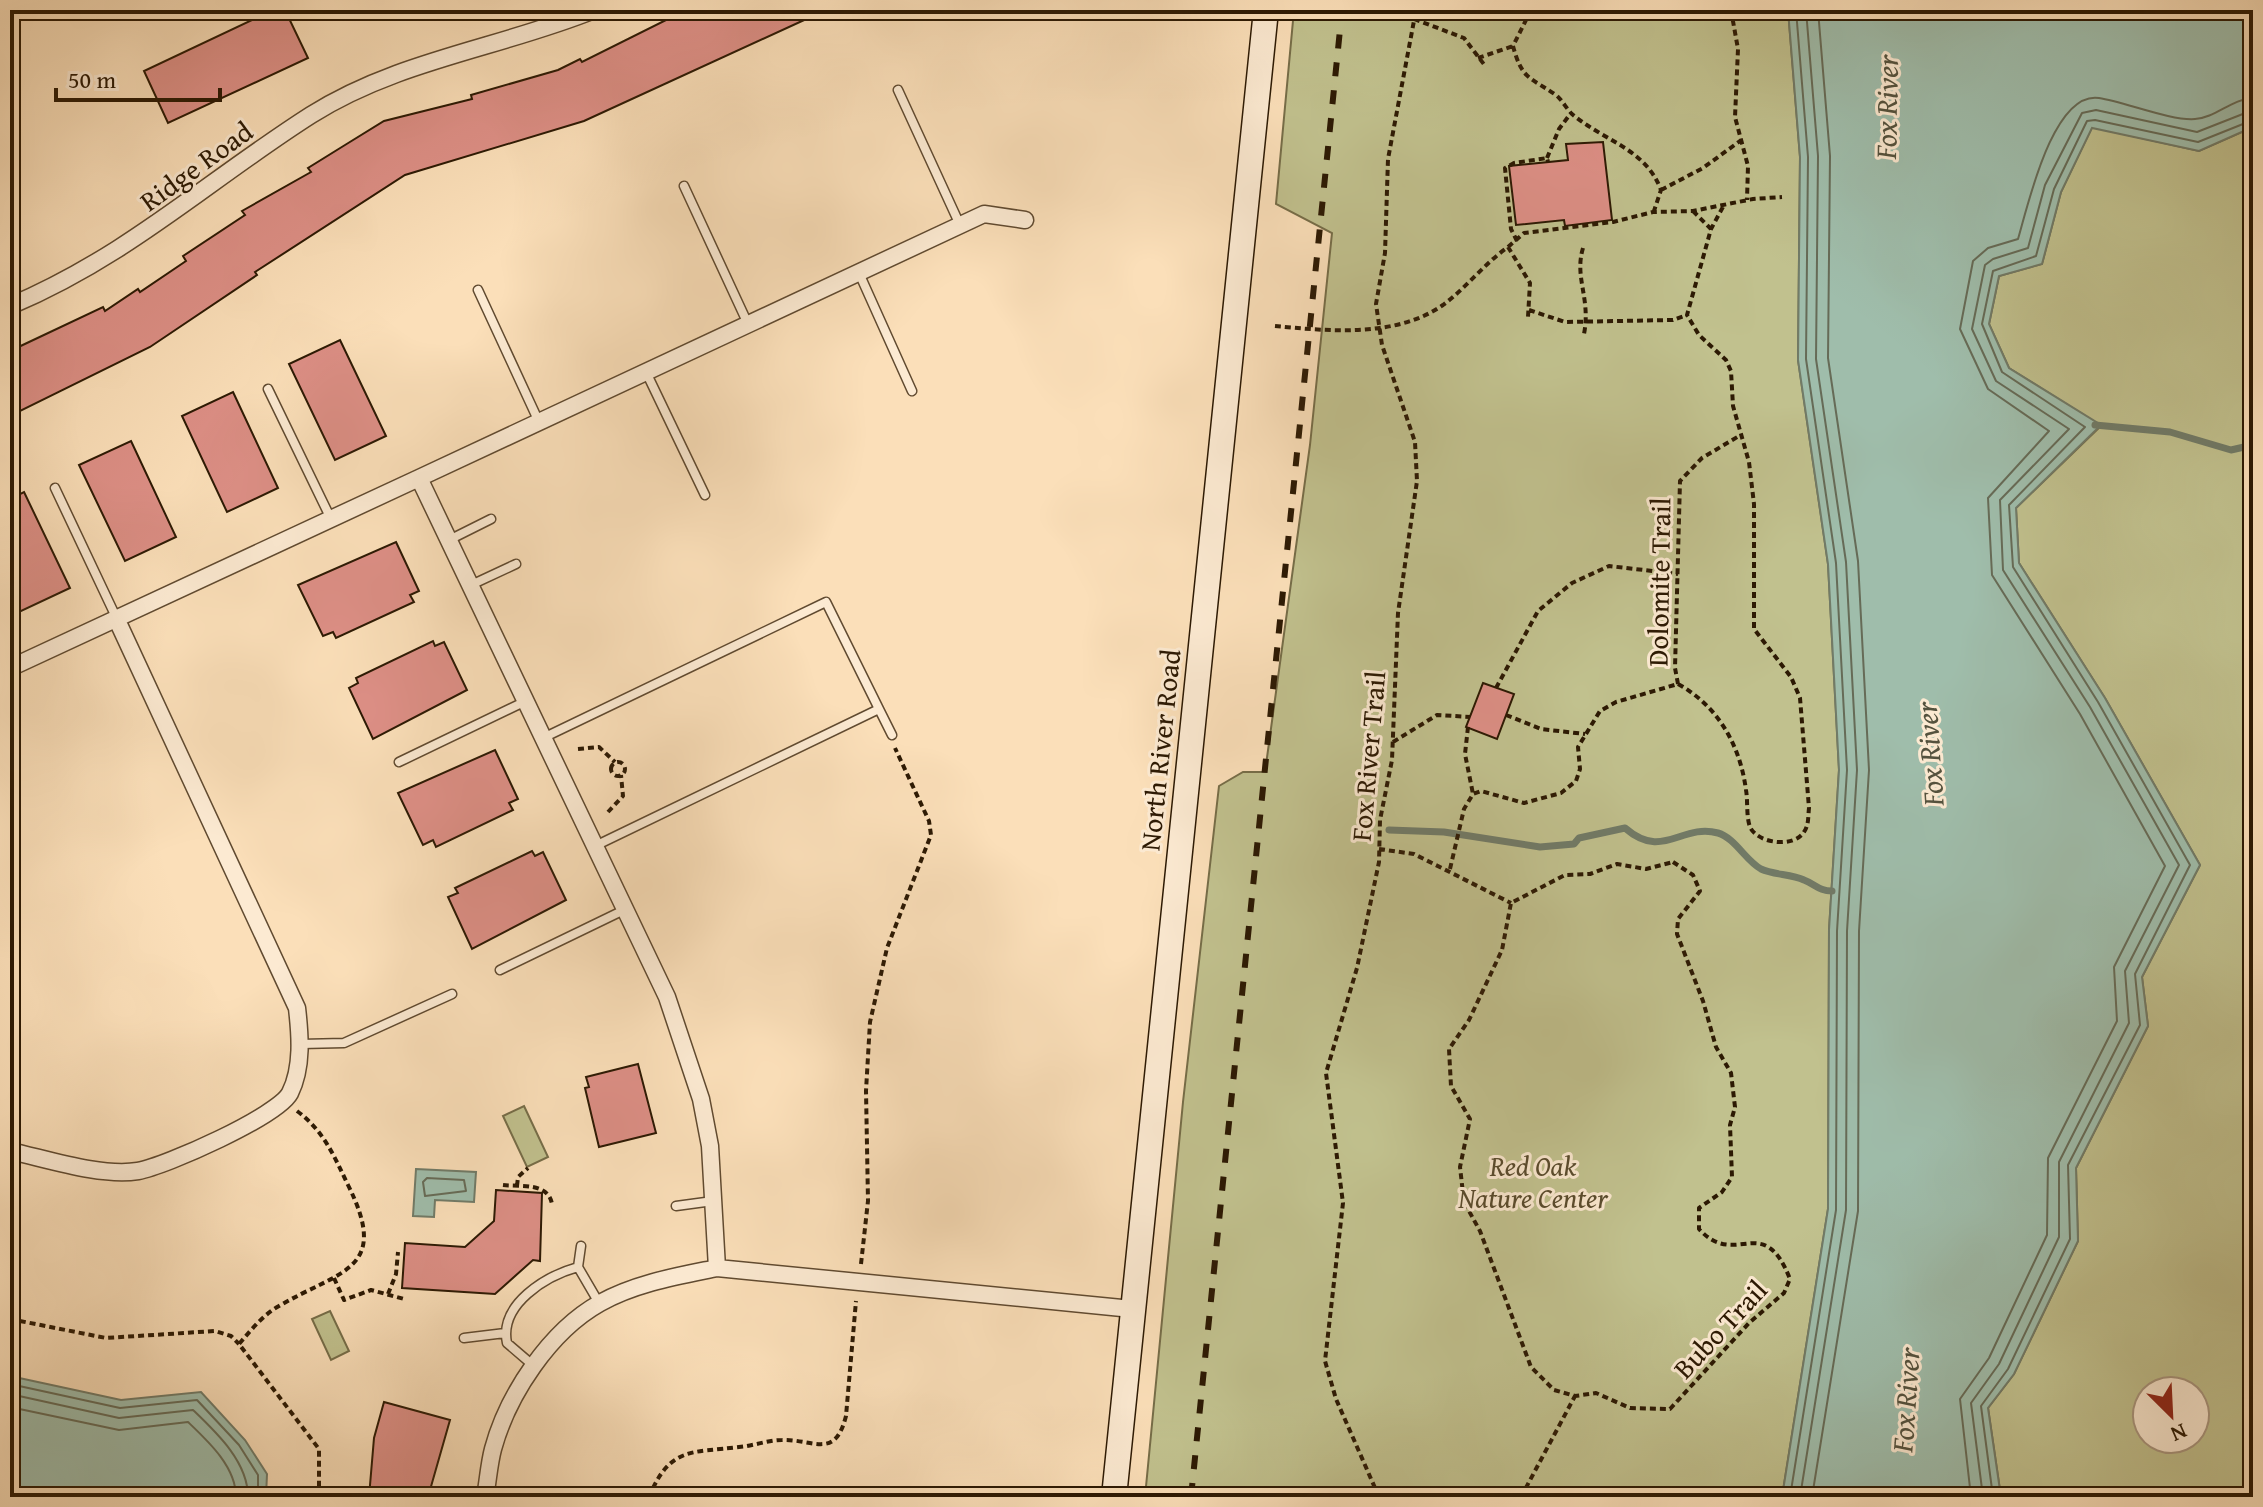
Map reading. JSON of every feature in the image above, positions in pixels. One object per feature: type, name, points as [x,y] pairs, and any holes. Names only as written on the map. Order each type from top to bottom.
[{"type":"main road","name":"North River Road","points":[[1114,1497],[1266,10]]},
{"type":"street","name":"Ridge Road","points":[[10,306],[124,247],[312,115],[351,94],[461,51],[561,23],[594,10]]},
{"type":"street","points":[[10,668],[984,214],[1025,220]]},
{"type":"street","points":[[419,478],[667,997],[686,1048],[710,1146],[717,1268]]},
{"type":"street","points":[[10,1151],[88,1168],[138,1171],[254,1124],[290,1094],[301,1044],[297,1008],[116,618]]},
{"type":"street","points":[[485,1497],[493,1448],[517,1392],[535,1367],[562,1334],[599,1303],[658,1280],[717,1268],[1132,1309]]},
{"type":"lane","points":[[898,90],[960,225]]},
{"type":"lane","points":[[684,186],[748,324]]},
{"type":"lane","points":[[859,272],[912,391]]},
{"type":"lane","points":[[478,290],[539,422]]},
{"type":"lane","points":[[646,372],[705,495]]},
{"type":"lane","points":[[268,389],[331,519]]},
{"type":"lane","points":[[55,488],[116,618]]},
{"type":"lane","points":[[449,540],[491,519]]},
{"type":"lane","points":[[470,586],[516,564]]},
{"type":"lane","points":[[543,738],[826,602],[892,735]]},
{"type":"lane","points":[[399,762],[526,701]]},
{"type":"lane","points":[[595,846],[879,709]]},
{"type":"lane","points":[[500,970],[625,909]]},
{"type":"lane","points":[[301,1044],[344,1043],[452,994]]},
{"type":"lane","points":[[676,1206],[713,1201]]},
{"type":"lane","points":[[581,1246],[578,1267],[599,1303]]},
{"type":"lane","points":[[535,1367],[507,1343],[505,1333],[510,1312],[553,1274],[578,1267]]},
{"type":"lane","points":[[464,1338],[505,1333]]},
{"type":"path","name":"Fox River Trail","points":[[1379,1497],[1336,1399],[1325,1361],[1343,1203],[1326,1073],[1357,968],[1379,849],[1393,742],[1398,613],[1417,481],[1415,442],[1378,328],[1378,283],[1385,253],[1385,180],[1416,10]]},
{"type":"path","points":[[1478,58],[1513,46],[1531,10]]},
{"type":"path","points":[[1731,10],[1738,49],[1735,102],[1740,141],[1748,166],[1750,200]]},
{"type":"path","points":[[1414,19],[1464,38],[1486,67]]},
{"type":"path","points":[[1513,46],[1524,75],[1535,85],[1557,96],[1571,113],[1647,162],[1661,190]]},
{"type":"path","points":[[1517,241],[1511,229],[1505,168],[1514,163],[1548,160],[1559,129],[1571,113]]},
{"type":"path","points":[[1653,212],[1661,190],[1703,168],[1740,141]]},
{"type":"path","points":[[1275,326],[1378,328],[1406,322],[1434,310],[1524,233],[1613,222],[1653,212],[1693,211],[1782,197]]},
{"type":"path","points":[[1724,205],[1711,229],[1687,315],[1699,335],[1726,360],[1731,371],[1739,436]]},
{"type":"path","points":[[1693,211],[1711,229]]},
{"type":"path","points":[[1552,221],[1553,229]]},
{"type":"path","points":[[1508,247],[1532,291],[1529,314],[1557,322],[1673,320],[1687,315]]},
{"type":"path","points":[[1583,248],[1580,276],[1587,300],[1584,334]]},
{"type":"path","name":"Dolomite Trail","points":[[1739,436],[1749,462],[1754,504],[1754,629],[1791,677],[1804,717],[1808,823],[1802,836],[1790,841],[1773,841],[1757,835],[1750,828],[1746,784],[1726,725],[1690,691],[1678,684],[1680,481],[1702,458],[1739,436]]},
{"type":"path","points":[[1496,688],[1538,611],[1572,583],[1609,566],[1678,574]]},
{"type":"path","points":[[1450,869],[1464,809],[1473,794],[1481,791],[1524,803],[1561,793],[1576,781],[1580,769],[1578,747],[1600,711],[1616,702],[1678,684]]},
{"type":"path","points":[[1393,742],[1437,715],[1470,717]]},
{"type":"path","points":[[1506,715],[1541,729],[1585,734]]},
{"type":"path","points":[[1468,727],[1465,754],[1473,794]]},
{"type":"path","points":[[861,1267],[868,1201],[866,1091],[870,1022],[887,948],[931,835],[929,821],[892,735]]},
{"type":"path","points":[[578,749],[599,747],[624,766],[621,775],[623,796],[608,812]]},
{"type":"path","points":[[615,762],[611,772],[621,775]]},
{"type":"path","points":[[1379,849],[1414,854],[1450,869],[1511,903]]},
{"type":"path","name":"Bubo Trail","points":[[1673,862],[1693,875],[1700,891],[1678,919],[1677,934],[1703,1001],[1716,1047],[1731,1073],[1735,1107],[1730,1125],[1732,1177],[1722,1192],[1699,1208],[1699,1229],[1719,1244],[1731,1246],[1759,1240],[1769,1245],[1790,1279],[1784,1293],[1749,1323],[1670,1409],[1630,1408],[1596,1393],[1575,1396],[1554,1390],[1531,1367],[1480,1231],[1464,1202],[1460,1167],[1470,1119],[1451,1086],[1449,1049],[1469,1020],[1502,950],[1511,903],[1565,875],[1590,874],[1617,864],[1646,869],[1673,862]]},
{"type":"path","points":[[239,1344],[260,1319],[278,1306],[349,1269],[361,1256],[365,1236],[363,1217],[324,1134],[282,1100]]},
{"type":"path","points":[[517,1186],[518,1177],[528,1168]]},
{"type":"path","points":[[503,1185],[541,1188],[551,1197],[552,1204]]},
{"type":"path","points":[[388,1294],[396,1274],[398,1252]]},
{"type":"path","points":[[334,1278],[344,1300],[371,1290],[404,1299]]},
{"type":"path","points":[[649,1497],[665,1467],[693,1450],[736,1448],[778,1440],[823,1445],[834,1440],[842,1432],[846,1416],[857,1299]]},
{"type":"path","points":[[10,1319],[106,1338],[215,1331],[231,1336],[319,1449],[322,1464],[319,1497]]},
{"type":"path","points":[[1521,1497],[1527,1479],[1575,1396]]},
{"type":"green space","name":"Red Oak Nature Center","points":[[1294,10],[1788,10],[1800,157],[1798,360],[1828,564],[1839,770],[1829,930],[1828,1209],[1782,1497],[1145,1497],[1183,1102],[1219,786],[1243,772],[1265,772],[1310,445],[1332,233],[1276,204]]},
{"type":"green space","points":[[2092,127],[2199,151],[2253,127],[2253,1497],[2001,1497],[1988,1408],[2014,1374],[2078,1241],[2076,1168],[2148,1026],[2142,977],[2200,865],[2105,698],[2019,563],[2016,508],[2101,426],[2009,368],[1989,324],[1999,276],[2042,264],[2061,192]]},
{"type":"green space","points":[[524,1106],[548,1157],[527,1167],[503,1116]]},
{"type":"green space","points":[[330,1311],[349,1351],[331,1360],[312,1319]]},
{"type":"water","name":"Fox River","points":[[1788,10],[2253,10],[2253,127],[2199,151],[2092,128],[2061,192],[2042,264],[1999,276],[1989,324],[2009,368],[2101,425],[2016,508],[2019,563],[2105,698],[2200,865],[2142,977],[2148,1026],[2076,1168],[2078,1241],[2014,1374],[1988,1408],[2001,1497],[1782,1497],[1828,1209],[1829,930],[1839,770],[1828,564],[1798,360],[1800,157]]},
{"type":"water","points":[[416,1169],[476,1172],[474,1202],[435,1200],[434,1217],[413,1216]]},
{"type":"water","points":[[10,1376],[121,1400],[201,1392],[245,1440],[267,1474],[266,1497],[10,1497]]},
{"type":"building","points":[[273,10],[285,10],[308,58],[168,123],[144,71]]},
{"type":"building","points":[[686,10],[826,10],[584,121],[405,175],[255,272],[257,275],[150,347],[10,416],[10,351],[103,307],[105,311],[138,289],[140,292],[186,261],[183,256],[245,215],[242,211],[311,172],[308,168],[384,121],[472,99],[471,95],[558,70],[580,59],[582,62]]},
{"type":"building","points":[[1603,142],[1612,220],[1565,226],[1564,220],[1516,225],[1509,166],[1568,160],[1566,144]]},
{"type":"building","points":[[340,340],[386,436],[335,460],[289,364]]},
{"type":"building","points":[[233,392],[278,488],[227,512],[182,416]]},
{"type":"building","points":[[131,441],[176,537],[125,561],[79,465]]},
{"type":"building","points":[[24,492],[70,588],[19,612],[10,594],[10,499]]},
{"type":"building","points":[[396,542],[419,591],[410,595],[414,602],[336,638],[333,632],[323,636],[298,585]]},
{"type":"building","points":[[433,641],[435,646],[444,642],[467,690],[373,739],[349,688],[358,683],[356,678]]},
{"type":"building","points":[[1483,683],[1514,694],[1497,739],[1466,727]]},
{"type":"building","points":[[495,750],[518,799],[509,803],[513,810],[436,847],[433,840],[423,845],[398,793]]},
{"type":"building","points":[[532,851],[535,856],[543,852],[566,900],[472,949],[448,897],[458,893],[455,888]]},
{"type":"building","points":[[638,1064],[656,1133],[599,1147],[585,1088],[589,1087],[586,1077]]},
{"type":"building","points":[[496,1190],[542,1193],[540,1261],[533,1260],[495,1294],[402,1288],[405,1243],[465,1247],[494,1221]]},
{"type":"building","points":[[384,1402],[450,1420],[428,1497],[369,1497],[374,1438]]},
{"type":"waterway","points":[[2095,425],[2170,432],[2231,450],[2253,445]]},
{"type":"waterway","points":[[1389,830],[1444,832],[1540,847],[1574,844],[1579,838],[1625,828],[1650,841],[1705,831],[1718,833],[1730,840],[1761,869],[1799,878],[1820,889],[1832,891]]},
{"type":"railway","points":[[1191,1497],[1342,10]]}]
